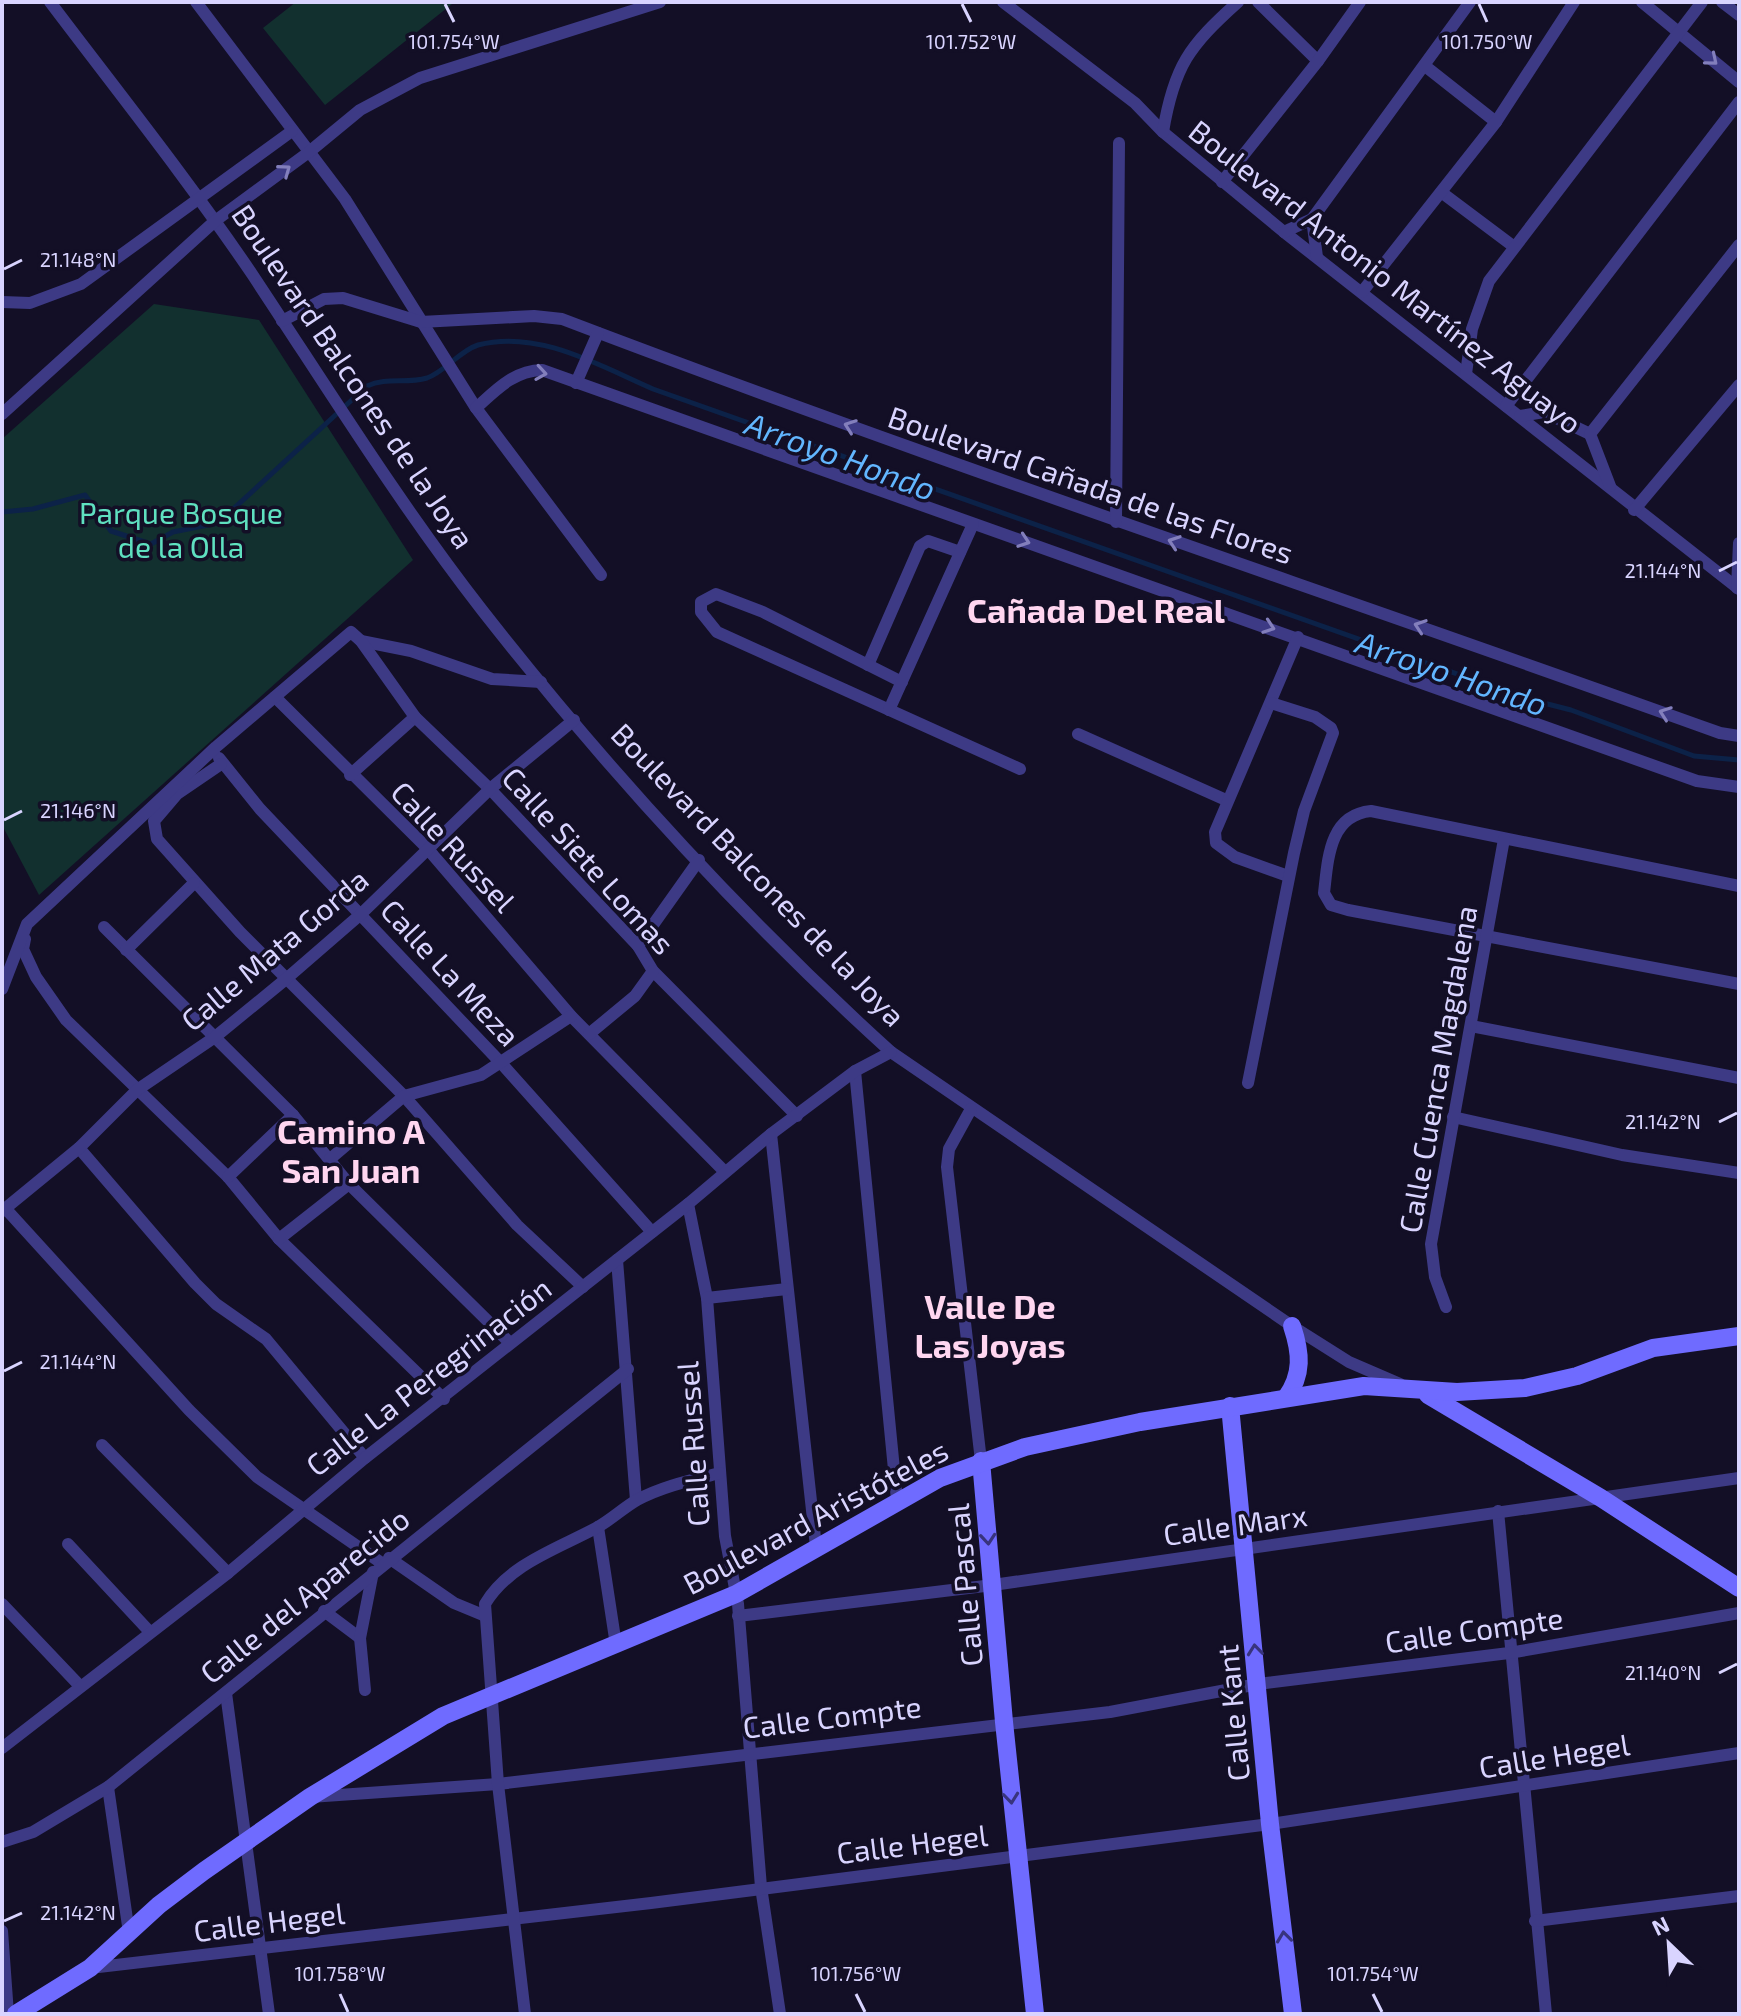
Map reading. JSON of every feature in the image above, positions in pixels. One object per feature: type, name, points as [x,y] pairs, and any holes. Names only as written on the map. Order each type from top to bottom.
[{"type":"street","name":"Boulevard Balcones de la Joya","points":[[50,2],[215,221],[323,387],[482,609],[541,682],[699,860],[831,999],[891,1052],[971,1109],[1292,1326],[1349,1362],[1444,1401],[1739,1588]]},
{"type":"street","points":[[196,2],[384,258],[476,408],[601,575]]},
{"type":"street","points":[[2,414],[215,221],[360,110],[420,78],[660,2]]},
{"type":"street","name":"Boulevard Antonio Martínez Aguayo","points":[[1003,2],[1135,103],[1163,132],[1284,232],[1738,589]]},
{"type":"street","points":[[1163,132],[1170,89],[1181,64],[1202,34],[1238,2]]},
{"type":"street","points":[[1258,2],[1318,61]]},
{"type":"street","points":[[1222,182],[1318,61],[1360,2]]},
{"type":"street","points":[[1284,232],[1312,219],[1470,2]]},
{"type":"street","points":[[1362,292],[1496,122],[1574,2]]},
{"type":"street","points":[[1642,2],[1739,82]]},
{"type":"street","points":[[1466,374],[1472,329],[1489,281],[1702,2]]},
{"type":"street","points":[[1722,2],[1739,15]]},
{"type":"street","points":[[1425,66],[1496,122]]},
{"type":"street","points":[[1506,406],[1739,102]]},
{"type":"street","points":[[2,302],[30,303],[81,284],[292,131]]},
{"type":"street","points":[[1116,522],[1119,143]]},
{"type":"street","points":[[1441,192],[1513,246]]},
{"type":"street","points":[[1312,219],[1317,257]]},
{"type":"street","points":[[1590,434],[1739,245]]},
{"type":"street","points":[[282,321],[324,299],[343,298],[421,322]]},
{"type":"street","name":"Boulevard Cañada de las Flores","points":[[421,322],[534,316],[562,319],[1116,522],[1540,667],[1720,733],[1739,736]]},
{"type":"street","points":[[578,377],[598,333]]},
{"type":"street","points":[[476,408],[525,371],[542,370],[578,377],[973,524],[1697,781],[1739,787]]},
{"type":"street","points":[[1634,510],[1739,385]]},
{"type":"street","points":[[1520,416],[1544,412],[1576,430],[1590,434]]},
{"type":"street","points":[[1590,434],[1611,488]]},
{"type":"street","points":[[889,710],[973,524]]},
{"type":"street","points":[[868,665],[920,546],[928,541],[960,552]]},
{"type":"street","points":[[1738,589],[1739,543]]},
{"type":"street","points":[[902,682],[763,612],[716,594],[701,602],[701,612],[717,632],[1020,769]]},
{"type":"street","points":[[2,989],[27,924],[216,747],[275,697],[356,636],[492,679],[541,682]]},
{"type":"street","name":"Calle Siete Lomas","points":[[356,636],[415,717],[490,789],[638,946],[653,971],[797,1116]]},
{"type":"street","points":[[1288,876],[1235,857],[1216,843],[1215,832],[1226,800],[1298,637]]},
{"type":"street","name":"Calle Russel","points":[[275,697],[350,775],[427,848],[571,1016],[725,1172]]},
{"type":"street","points":[[1248,1083],[1288,876],[1304,811],[1333,733],[1331,728],[1315,717],[1271,703]]},
{"type":"street","points":[[350,775],[415,717]]},
{"type":"street","name":"Calle Mata Gorda","points":[[4,1210],[79,1148],[137,1090],[215,1037],[286,979],[361,914],[490,789],[574,720]]},
{"type":"street","points":[[1078,734],[1226,800]]},
{"type":"street","name":"Calle La Meza","points":[[216,747],[221,764],[502,1064],[652,1232]]},
{"type":"street","points":[[221,764],[177,794],[154,821],[157,839],[194,883],[286,979],[404,1096],[517,1225],[583,1287]]},
{"type":"street","points":[[1739,886],[1371,811],[1345,819],[1331,848],[1324,893],[1331,905],[1739,984]]},
{"type":"street","name":"Calle Cuenca Magdalena","points":[[1446,1307],[1435,1277],[1431,1244],[1504,839]]},
{"type":"street","points":[[638,946],[699,860]]},
{"type":"street","points":[[126,950],[194,883]]},
{"type":"street","points":[[27,924],[23,949],[36,977],[66,1020],[228,1177],[279,1239],[444,1399]]},
{"type":"street","points":[[104,927],[293,1115],[349,1184],[510,1343]]},
{"type":"street","points":[[589,1034],[635,996],[653,971]]},
{"type":"street","points":[[330,1159],[404,1096],[462,1082],[502,1064],[571,1016]]},
{"type":"street","points":[[1471,1026],[1739,1078]]},
{"type":"street","name":"Calle La Peregrinación","points":[[3,1746],[228,1573],[303,1508],[444,1399],[771,1134],[855,1071],[891,1052]]},
{"type":"street","points":[[855,1071],[897,1500]]},
{"type":"street","name":"Calle Pascal","points":[[971,1109],[953,1141],[947,1167],[981,1461],[1017,1857],[1035,2014]]},
{"type":"street","points":[[228,1177],[293,1115]]},
{"type":"street","points":[[1453,1117],[1622,1155],[1739,1173]]},
{"type":"street","points":[[771,1134],[816,1547]]},
{"type":"street","points":[[79,1148],[195,1283],[216,1304],[266,1339],[365,1458]]},
{"type":"street","points":[[279,1239],[349,1184]]},
{"type":"street","name":"Calle Russel","points":[[688,1204],[707,1298],[725,1536],[736,1594],[761,1887],[780,2014]]},
{"type":"street","points":[[4,1210],[214,1436],[257,1477],[382,1565],[483,1615]]},
{"type":"street","points":[[617,1260],[636,1500]]},
{"type":"street","points":[[707,1298],[787,1289]]},
{"type":"street","points":[[1286,1398],[1298,1381],[1300,1366],[1299,1346],[1292,1326]]},
{"type":"street","name":"Boulevard Aristóteles","points":[[16,2014],[90,1968],[159,1905],[310,1797],[443,1716],[736,1594],[897,1500],[981,1461],[1070,1437],[1230,1406],[1364,1386],[1457,1392],[1525,1388],[1577,1376],[1653,1348],[1739,1336]]},
{"type":"street","name":"Calle del Aparecido","points":[[2,1842],[33,1832],[108,1787],[628,1369]]},
{"type":"street","name":"Calle Kant","points":[[1230,1406],[1270,1824],[1293,2014]]},
{"type":"street","points":[[102,1445],[228,1573]]},
{"type":"street","points":[[525,2014],[498,1784],[494,1695],[483,1615],[491,1594],[526,1564],[598,1527],[636,1500],[663,1488],[720,1473]]},
{"type":"street","name":"Calle Marx","points":[[738,1616],[993,1585],[1739,1478]]},
{"type":"street","points":[[1498,1511],[1509,1653],[1546,2014]]},
{"type":"street","points":[[598,1527],[616,1645]]},
{"type":"street","points":[[68,1544],[149,1631]]},
{"type":"street","points":[[365,1690],[360,1638],[382,1565]]},
{"type":"street","points":[[2,1604],[79,1685]]},
{"type":"street","points":[[324,1611],[360,1638]]},
{"type":"street","name":"Calle Compte","points":[[310,1797],[498,1784],[1004,1722],[1110,1712],[1258,1684],[1509,1653],[1739,1613]]},
{"type":"street","points":[[226,1693],[263,1948],[269,2014]]},
{"type":"street","name":"Calle Hegel","points":[[90,1968],[1017,1857],[1270,1824],[1739,1753]]},
{"type":"street","points":[[108,1787],[129,1933]]},
{"type":"street","points":[[1535,1921],[1739,1896]]},
{"type":"street","points":[[2,1931],[8,2014]]},
{"type":"green space","points":[[296,2],[452,4],[325,105],[263,28]]},
{"type":"green space","name":"Parque Bosque de la Olla","points":[[154,304],[259,320],[413,560],[39,895],[2,825],[2,439]]},
{"type":"waterway","name":"Arroyo Hondo","points":[[2,512],[33,509],[85,495],[111,531],[151,544],[173,532],[218,523],[367,386],[427,378],[478,345],[501,341],[523,342],[568,352],[653,389],[1528,699],[1571,710],[1694,756],[1739,760]]},
{"type":"district","name":"Cañada Del Real","points":[[1096,609]]},
{"type":"district","name":"Camino A San Juan","points":[[351,1150]]},
{"type":"district","name":"Valle De Las Joyas","points":[[990,1324]]}]
